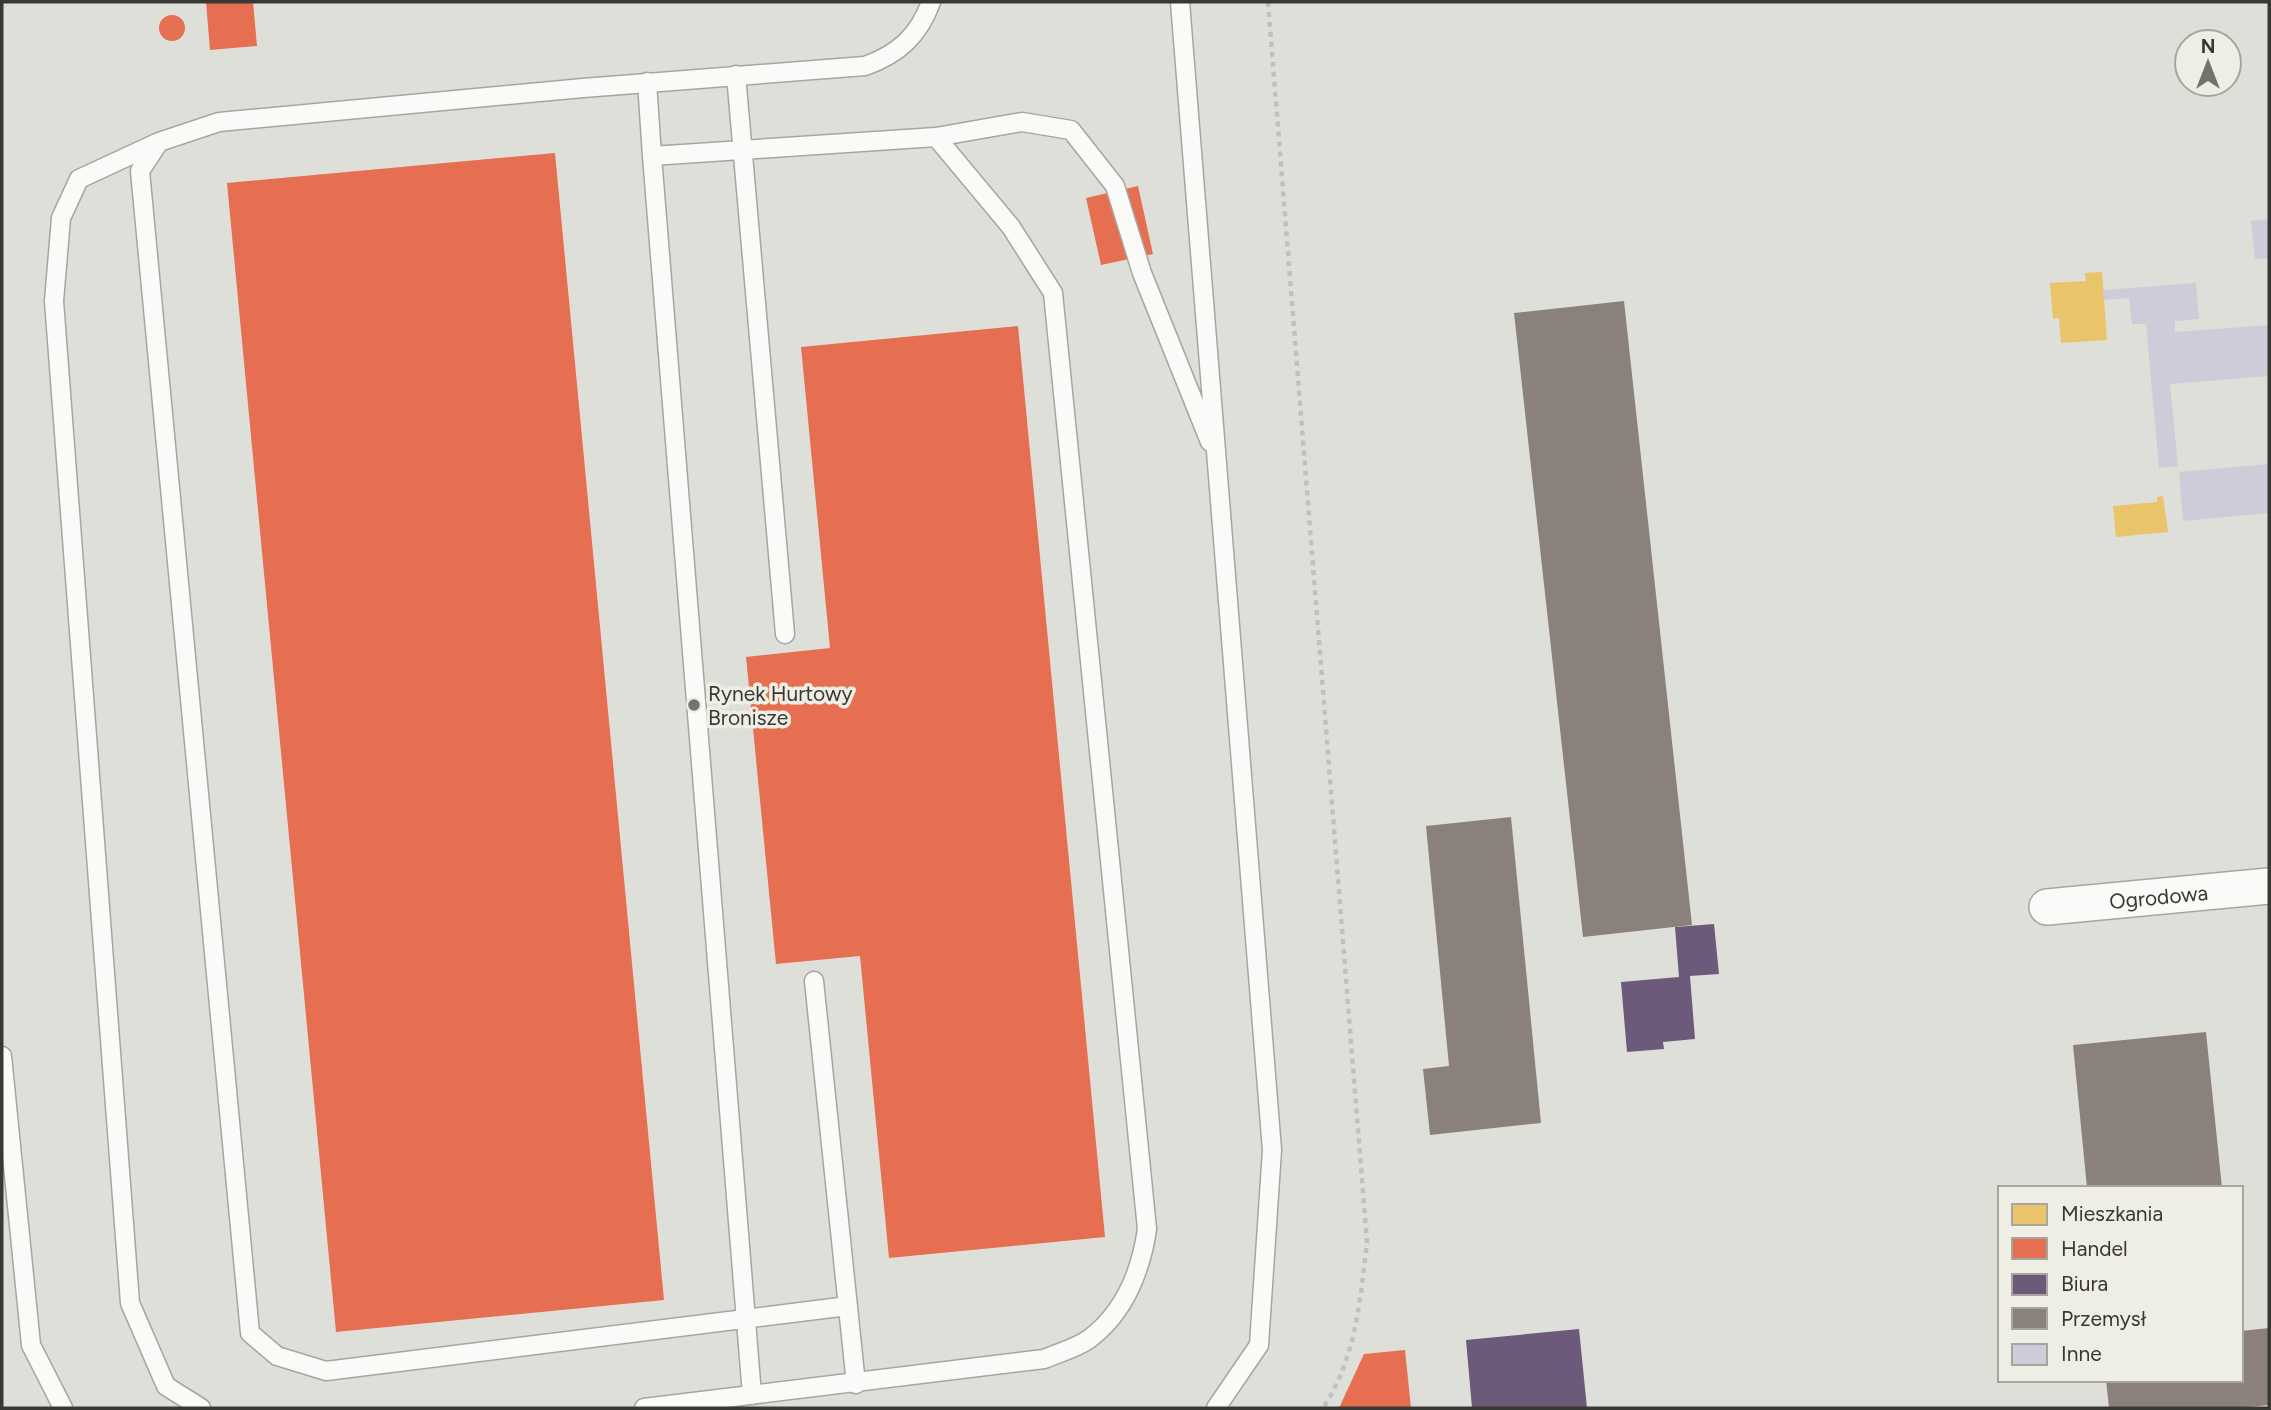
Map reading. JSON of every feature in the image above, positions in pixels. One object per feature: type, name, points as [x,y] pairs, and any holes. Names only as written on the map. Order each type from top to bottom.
[{"type":"street","name":"Ogrodowa","points":[[2047,907],[2269,886]]},
{"type":"lane","points":[[201,1408],[166,1386],[130,1303],[54,301],[61,218],[79,179],[159,142],[219,122],[647,82],[865,66],[909,41],[918,31],[931,2]]},
{"type":"lane","points":[[1180,2],[1272,1150],[1259,1345],[1216,1408]]},
{"type":"lane","points":[[736,75],[785,634]]},
{"type":"lane","points":[[647,82],[752,1395]]},
{"type":"lane","points":[[652,156],[936,137],[1023,122],[1071,130],[1115,187],[1142,273],[1216,458]]},
{"type":"lane","points":[[644,1408],[1044,1359],[1089,1339],[1122,1305],[1142,1262],[1147,1229],[1054,293],[1011,227],[936,137]]},
{"type":"lane","points":[[159,142],[140,171],[250,1333],[277,1356],[326,1371],[848,1306]]},
{"type":"lane","points":[[814,981],[856,1384]]},
{"type":"lane","points":[[2,1056],[32,1345],[63,1408]]},
{"type":"path","points":[[1268,2],[1367,1242],[1357,1325],[1339,1384],[1324,1408]]},
{"type":"building: Mieszkania","points":[[2102,272],[2107,340],[2061,343],[2059,318],[2053,319],[2050,283],[2086,281],[2085,273]]},
{"type":"building: Mieszkania","points":[[2163,496],[2168,532],[2116,537],[2113,506],[2157,502],[2157,497]]},
{"type":"building: Handel","points":[[206,2],[253,2],[257,46],[210,50]]},
{"type":"building: Handel","points":[[172,15],[181,19],[185,28],[181,37],[172,41],[163,37],[159,28],[163,19]]},
{"type":"building: Handel","points":[[555,153],[664,1300],[336,1332],[227,183]]},
{"type":"building: Handel","points":[[1138,186],[1153,254],[1101,265],[1086,198]]},
{"type":"building: Handel","points":[[1018,326],[1105,1237],[889,1258],[860,956],[776,964],[746,657],[830,648],[801,347]]},
{"type":"building: Handel","points":[[1405,1350],[1411,1408],[1339,1408],[1364,1354]]},
{"type":"building: Biura","points":[[1714,924],[1719,974],[1690,976],[1695,1039],[1663,1042],[1664,1049],[1627,1052],[1621,982],[1679,977],[1675,927]]},
{"type":"building: Biura","points":[[1579,1329],[1587,1408],[1472,1408],[1466,1340]]},
{"type":"building: Przemysł","points":[[1624,301],[1692,925],[1583,937],[1514,313]]},
{"type":"building: Przemysł","points":[[1511,817],[1541,1123],[1430,1135],[1423,1069],[1449,1066],[1426,826]]},
{"type":"building: Przemysł","points":[[2206,1032],[2222,1186],[2087,1186],[2073,1045]]},
{"type":"building: Przemysł","points":[[2269,1328],[2269,1405],[2236,1408],[2109,1408],[2106,1382],[2243,1382],[2243,1331]]},
{"type":"building: Inne","points":[[2269,219],[2269,258],[2255,259],[2251,221]]},
{"type":"building: Inne","points":[[2196,283],[2199,319],[2175,321],[2175,332],[2269,325],[2269,376],[2170,384],[2178,466],[2159,468],[2146,324],[2132,324],[2129,298],[2104,300],[2103,290]]},
{"type":"building: Inne","points":[[2269,464],[2269,513],[2183,521],[2179,472]]},
{"type":"place","name":"Rynek Hurtowy Bronisze","points":[[694,705]]}]
